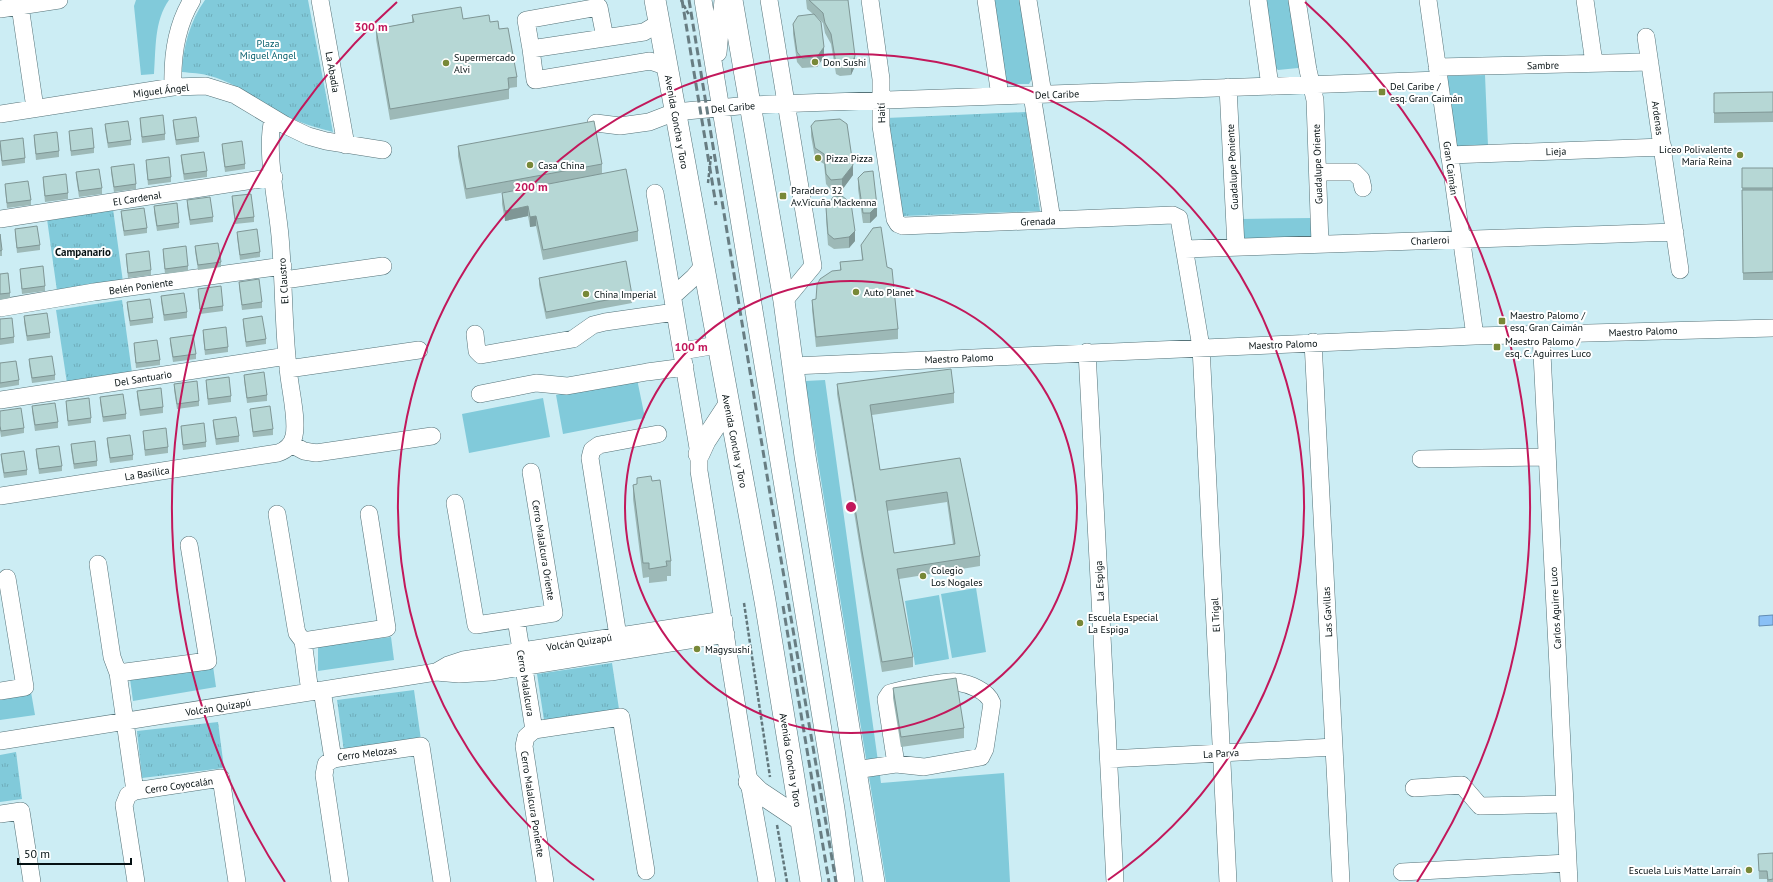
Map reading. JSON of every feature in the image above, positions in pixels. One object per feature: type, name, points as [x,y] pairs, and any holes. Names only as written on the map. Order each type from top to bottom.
[{"type":"main road","name":"Avenida Concha y Toro","points":[[655,0],[764,597],[811,882]]},
{"type":"main road","points":[[732,0],[784,301],[804,456],[874,882]]},
{"type":"main road","points":[[699,454],[705,441],[728,406]]},
{"type":"main road","points":[[750,782],[759,792],[801,820]]},
{"type":"street","points":[[0,9],[59,0]]},
{"type":"street","points":[[173,87],[172,72],[176,42],[184,15],[192,0]]},
{"type":"street","name":"La Abadia","points":[[320,0],[346,145]]},
{"type":"street","points":[[703,0],[836,809],[846,882]]},
{"type":"street","points":[[716,77],[723,0]]},
{"type":"street","points":[[769,0],[813,266],[784,301]]},
{"type":"street","name":"Haití","points":[[870,0],[881,79],[881,126],[895,219],[898,224]]},
{"type":"street","points":[[986,0],[1000,96]]},
{"type":"street","points":[[1028,0],[1052,220]]},
{"type":"street","points":[[1258,0],[1270,86]]},
{"type":"street","name":"Guadalupe Oriente","points":[[1297,0],[1315,100],[1320,244]]},
{"type":"street","name":"Gran Caimán","points":[[1428,0],[1475,336]]},
{"type":"street","points":[[1585,0],[1594,63]]},
{"type":"street","points":[[20,6],[35,108]]},
{"type":"street","points":[[605,38],[599,7],[526,20],[535,80],[650,60],[667,69]]},
{"type":"street","points":[[531,50],[644,32],[654,26],[658,20]]},
{"type":"street","name":"Ardenas","points":[[1646,37],[1680,270]]},
{"type":"street","name":"Sambre","points":[[1438,73],[1594,63],[1650,62]]},
{"type":"street","name":"Del Caribe","points":[[596,123],[620,126],[649,122],[675,112],[750,105],[1270,86],[1312,84],[1438,73]]},
{"type":"street","name":"Miguel Ángel","points":[[0,114],[173,87],[206,86],[246,100],[273,118],[308,136],[346,145],[383,150]]},
{"type":"street","name":"Guadalupe Poniente","points":[[1228,87],[1236,247]]},
{"type":"street","name":"El Claustro","points":[[273,118],[270,136],[283,273],[287,363],[295,430],[291,444]]},
{"type":"street","name":"Lieja","points":[[1449,155],[1662,147]]},
{"type":"street","points":[[1318,172],[1354,172],[1361,178],[1363,188]]},
{"type":"street","name":"El Cardenal","points":[[0,219],[274,177]]},
{"type":"street","points":[[655,193],[684,359],[699,454],[699,471],[750,782],[764,881]]},
{"type":"street","name":"Grenada","points":[[898,224],[903,226],[1177,216]]},
{"type":"street","name":"El Trigal","points":[[1177,216],[1180,221],[1185,248],[1201,347],[1228,882]]},
{"type":"street","name":"Charleroi","points":[[1185,248],[1675,232]]},
{"type":"street","points":[[475,334],[477,351],[481,355],[573,339],[593,325],[674,304],[704,265]]},
{"type":"street","name":"Belén Poniente","points":[[0,308],[94,292],[283,273],[383,266]]},
{"type":"street","name":"Maestro Palomo","points":[[793,366],[1313,342],[1773,328]]},
{"type":"street","name":"Carlos Aguirre Luco","points":[[1541,334],[1569,882]]},
{"type":"street","name":"Las Gavillas","points":[[1313,342],[1340,882]]},
{"type":"street","points":[[480,394],[536,383],[567,386],[646,372],[684,359],[717,345]]},
{"type":"street","name":"Del Santuario","points":[[0,400],[287,363],[419,350]]},
{"type":"street","name":"La Espiga","points":[[1087,352],[1116,882]]},
{"type":"street","points":[[618,636],[590,458],[592,450],[599,445],[658,434]]},
{"type":"street","points":[[291,444],[304,451],[316,453],[432,436]]},
{"type":"street","name":"La Basílica","points":[[0,496],[278,453],[288,448],[291,444]]},
{"type":"street","points":[[1421,459],[1547,457]]},
{"type":"street","name":"Cerro Malalcura Oriente","points":[[516,619],[554,613],[531,472]]},
{"type":"street","points":[[455,503],[476,625],[516,619]]},
{"type":"street","name":"Cerro Melozas","points":[[277,514],[297,633],[303,641],[333,759],[421,746],[442,882]]},
{"type":"street","points":[[303,641],[388,628],[369,514]]},
{"type":"street","points":[[118,673],[208,661],[189,546]]},
{"type":"street","name":"Cerro Coyocalán","points":[[98,564],[112,657],[118,673],[135,791],[221,778],[238,882]]},
{"type":"street","points":[[0,691],[25,687],[7,578]]},
{"type":"street","name":"Cerro Malalcura","points":[[516,619],[534,730],[621,717],[646,871]]},
{"type":"street","name":"Volcán Quizapú","points":[[0,741],[436,672],[476,674],[522,659],[618,636],[725,627]]},
{"type":"street","name":"Volcán Quizapú","points":[[522,659],[725,627]]},
{"type":"street","points":[[855,770],[896,764],[924,767],[981,757],[985,749],[992,703],[990,697],[982,691],[956,681],[890,693],[886,699],[896,764]]},
{"type":"street","name":"Cerro Malalcura Poniente","points":[[534,730],[526,736],[524,746],[544,882]]},
{"type":"street","name":"La Parva","points":[[1109,759],[1334,747]]},
{"type":"street","points":[[333,759],[326,764],[323,771],[340,882]]},
{"type":"street","points":[[1414,788],[1462,786],[1480,806],[1565,804]]},
{"type":"street","points":[[135,791],[128,795],[124,804],[136,882]]},
{"type":"street","points":[[836,809],[852,882]]},
{"type":"street","points":[[0,814],[21,811],[32,882]]},
{"type":"street","points":[[1402,872],[1568,863]]},
{"type":"path","points":[[680,0],[692,19]]},
{"type":"path","points":[[708,185],[712,149]]},
{"type":"path","points":[[744,603],[773,802],[787,882]]},
{"type":"green space","points":[[136,0],[169,0],[164,8],[158,26],[154,74],[141,75],[134,6]]},
{"type":"green space","name":"Plaza Miguel Angel","points":[[205,0],[308,0],[333,132],[286,116],[240,88],[220,79],[203,74],[182,72],[188,34],[195,17]]},
{"type":"green space","points":[[991,0],[1022,0],[1033,77],[1029,84],[1008,84],[1002,78]]},
{"type":"green space","points":[[1265,0],[1292,0],[1302,64],[1298,68],[1278,70],[1275,67]]},
{"type":"green space","points":[[1485,75],[1488,146],[1456,147],[1447,76]]},
{"type":"green space","points":[[1026,112],[1040,211],[903,216],[886,118]]},
{"type":"green space","points":[[113,209],[123,282],[57,291],[47,219]]},
{"type":"green space","points":[[1312,218],[1313,240],[1244,242],[1240,219]]},
{"type":"green space","points":[[122,300],[132,373],[67,383],[56,310]]},
{"type":"green space","points":[[637,379],[645,418],[563,434],[556,395]]},
{"type":"green space","points":[[825,380],[881,783],[1004,773],[1010,882],[886,882],[805,381]]},
{"type":"green space","points":[[543,398],[550,437],[469,453],[462,414]]},
{"type":"green space","points":[[976,588],[986,652],[952,658],[941,594]]},
{"type":"green space","points":[[939,595],[949,659],[915,665],[905,601]]},
{"type":"green space","points":[[391,637],[394,660],[318,671],[318,646]]},
{"type":"green space","points":[[612,663],[619,709],[544,720],[537,674]]},
{"type":"green space","points":[[213,666],[216,687],[133,701],[130,679]]},
{"type":"green space","points":[[414,690],[421,740],[344,751],[337,700]]},
{"type":"green space","points":[[31,692],[35,715],[0,720],[0,697]]},
{"type":"green space","points":[[218,722],[224,768],[142,778],[137,731]]},
{"type":"green space","points":[[16,752],[22,799],[0,802],[0,755]]},
{"type":"shaded area","points":[[1773,615],[1773,625],[1759,626],[1759,616]]},
{"type":"building","points":[[809,0],[848,0],[855,56],[851,65],[840,66],[836,64],[831,34],[825,23],[823,13]]},
{"type":"building","name":"Supermercado Alvi","points":[[461,7],[463,19],[489,15],[490,22],[498,21],[499,29],[508,28],[517,77],[508,78],[509,89],[390,109],[376,29],[414,22],[412,15]]},
{"type":"building","points":[[814,14],[821,22],[824,47],[817,57],[802,58],[797,52],[793,24],[798,16]]},
{"type":"building","points":[[1773,92],[1773,112],[1714,113],[1714,93]]},
{"type":"building","points":[[163,115],[165,134],[142,137],[140,118]]},
{"type":"building","points":[[196,117],[199,137],[176,140],[173,120]]},
{"type":"building","points":[[840,119],[847,124],[853,165],[842,179],[831,180],[826,174],[824,154],[815,148],[811,126],[815,121]]},
{"type":"building","points":[[128,121],[131,140],[108,143],[105,124]]},
{"type":"building","name":"Casa China","points":[[594,121],[602,164],[466,189],[458,146]]},
{"type":"building","points":[[92,128],[94,148],[71,151],[69,131]]},
{"type":"building","points":[[57,132],[59,151],[36,154],[34,135]]},
{"type":"building","points":[[23,138],[25,158],[2,161],[0,141]]},
{"type":"building","points":[[242,141],[245,164],[225,167],[222,144]]},
{"type":"building","points":[[204,152],[207,171],[184,174],[181,155]]},
{"type":"building","points":[[169,157],[171,177],[148,180],[146,160]]},
{"type":"building","points":[[134,164],[136,184],[114,187],[111,167]]},
{"type":"building","points":[[1742,168],[1773,168],[1773,188],[1742,188]]},
{"type":"building","points":[[99,169],[102,188],[79,191],[76,172]]},
{"type":"building","points":[[626,169],[638,231],[543,250],[536,216],[530,217],[528,206],[505,211],[502,193]]},
{"type":"building","points":[[873,171],[877,206],[870,213],[863,213],[858,178],[864,172]]},
{"type":"building","points":[[66,174],[68,193],[45,196],[43,177]]},
{"type":"building","points":[[28,181],[31,200],[7,203],[5,184]]},
{"type":"building","points":[[1742,190],[1773,190],[1773,272],[1743,273]]},
{"type":"building","points":[[251,194],[254,217],[235,219],[232,196]]},
{"type":"building","points":[[842,196],[851,203],[855,231],[849,237],[834,239],[828,234],[826,208],[833,197]]},
{"type":"building","points":[[210,197],[213,217],[190,220],[187,200]]},
{"type":"building","points":[[177,203],[179,223],[157,226],[154,206]]},
{"type":"building","points":[[144,208],[147,228],[124,231],[121,211]]},
{"type":"building","points":[[37,226],[40,245],[17,248],[15,229]]},
{"type":"building","name":"Auto Planet","points":[[881,227],[887,267],[892,269],[898,329],[816,337],[812,300],[816,299],[817,285],[820,279],[832,271],[841,270],[840,262],[863,260],[861,245],[873,228]]},
{"type":"building","points":[[257,229],[260,252],[240,255],[237,232]]},
{"type":"building","points":[[0,234],[2,250],[0,251]]},
{"type":"building","points":[[218,243],[221,262],[198,265],[195,246]]},
{"type":"building","points":[[186,246],[188,266],[165,269],[163,249]]},
{"type":"building","points":[[149,251],[151,270],[128,273],[126,254]]},
{"type":"building","name":"China Imperial","points":[[626,261],[632,295],[546,312],[539,278]]},
{"type":"building","points":[[43,266],[45,286],[22,289],[20,269]]},
{"type":"building","points":[[8,273],[10,293],[0,294],[0,274]]},
{"type":"building","points":[[259,279],[262,302],[242,305],[239,282]]},
{"type":"building","points":[[221,286],[223,306],[200,309],[198,289]]},
{"type":"building","points":[[184,293],[187,312],[164,315],[161,296]]},
{"type":"building","points":[[150,299],[153,318],[130,321],[127,302]]},
{"type":"building","points":[[47,313],[50,333],[27,336],[24,316]]},
{"type":"building","points":[[262,316],[266,339],[246,342],[243,319]]},
{"type":"building","points":[[12,318],[14,337],[0,339],[0,319]]},
{"type":"building","points":[[226,327],[228,347],[205,350],[203,330]]},
{"type":"building","points":[[193,335],[196,354],[173,357],[170,338]]},
{"type":"building","points":[[157,340],[160,360],[136,363],[134,343]]},
{"type":"building","points":[[52,356],[55,375],[32,378],[29,359]]},
{"type":"building","points":[[16,361],[19,380],[0,383],[0,363]]},
{"type":"building","points":[[951,369],[954,393],[870,405],[880,470],[960,458],[980,556],[897,569],[913,657],[882,662],[854,502],[856,501],[837,384]],"holes":[[[947,492],[955,544],[894,553],[886,501]]]},
{"type":"building","points":[[264,372],[267,395],[247,398],[244,375]]},
{"type":"building","points":[[229,377],[231,396],[208,399],[206,380]]},
{"type":"building","points":[[197,381],[199,401],[177,404],[174,384]]},
{"type":"building","points":[[161,388],[163,407],[140,410],[137,391]]},
{"type":"building","points":[[123,394],[126,414],[103,417],[100,397]]},
{"type":"building","points":[[89,398],[91,418],[68,421],[66,401]]},
{"type":"building","points":[[55,403],[58,422],[35,425],[32,406]]},
{"type":"building","points":[[270,406],[273,429],[253,432],[250,409]]},
{"type":"building","points":[[21,408],[24,428],[1,431],[0,411]]},
{"type":"building","points":[[236,417],[239,436],[216,439],[213,420]]},
{"type":"building","points":[[204,423],[206,442],[183,445],[181,426]]},
{"type":"building","points":[[166,428],[168,447],[145,450],[143,431]]},
{"type":"building","points":[[130,435],[133,455],[110,458],[107,438]]},
{"type":"building","points":[[95,441],[97,461],[74,464],[71,444]]},
{"type":"building","points":[[59,446],[62,466],[39,469],[36,449]]},
{"type":"building","points":[[24,451],[27,470],[4,473],[1,454]]},
{"type":"building","points":[[651,476],[652,481],[660,480],[671,561],[666,561],[667,566],[649,569],[649,563],[643,563],[633,485],[637,484],[637,478]]},
{"type":"building","points":[[956,678],[964,728],[901,737],[893,688]]},
{"type":"building","points":[[1773,853],[1773,879],[1768,880],[1767,871],[1759,871],[1758,854]]},
{"type":"railway","points":[[682,0],[716,205]]},
{"type":"railway","points":[[689,0],[776,530],[836,882]]},
{"type":"railway","points":[[783,606],[829,882]]},
{"type":"place","name":"Don Sushi","points":[[815,62]]},
{"type":"place","name":"Supermercado Alvi","points":[[446,63]]},
{"type":"place","name":"Del Caribe / esq. Gran Caimán","points":[[1382,92]]},
{"type":"place","name":"Liceo Polivalente María Reina","points":[[1740,155]]},
{"type":"place","name":"Pizza Pizza","points":[[818,158]]},
{"type":"place","name":"Casa China","points":[[530,165]]},
{"type":"place","name":"Paradero 32 Av.Vicuña Mackenna","points":[[783,196]]},
{"type":"place","name":"Auto Planet","points":[[856,292]]},
{"type":"place","name":"China Imperial","points":[[586,294]]},
{"type":"place","name":"Maestro Palomo / esq. Gran Caimán","points":[[1502,321]]},
{"type":"place","name":"Maestro Palomo / esq. C. Aguirres Luco","points":[[1497,347]]},
{"type":"place","name":"Colegio Los Nogales","points":[[923,576]]},
{"type":"place","name":"Escuela Especial La Espiga","points":[[1080,623]]},
{"type":"place","name":"Magysushi","points":[[697,649]]},
{"type":"place","name":"Escuela Luis Matte Larraín","points":[[1749,870]]},
{"type":"district","name":"Campanario","points":[[83,252]]}]
